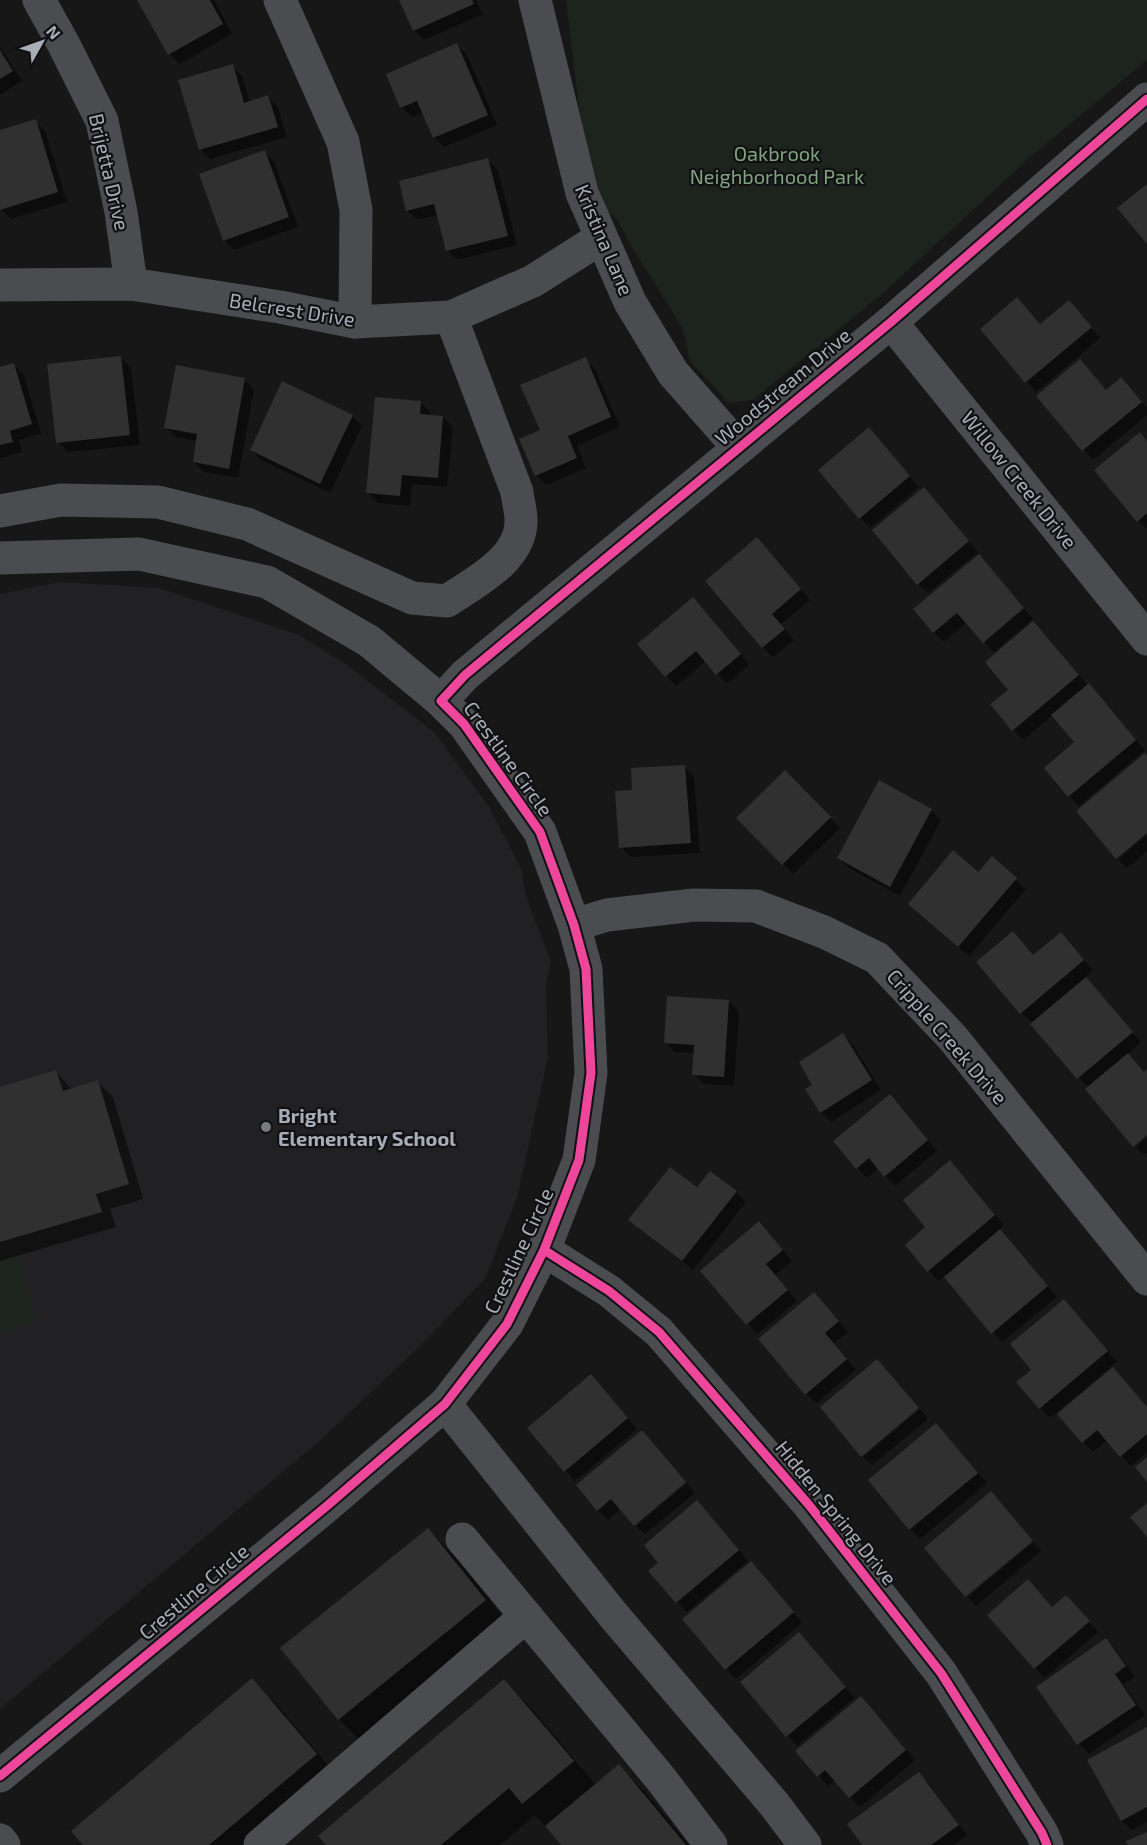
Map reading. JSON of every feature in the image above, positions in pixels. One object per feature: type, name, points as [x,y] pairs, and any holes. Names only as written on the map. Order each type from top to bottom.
[{"type":"street","name":"Brijetta Drive","points":[[39,0],[102,121],[121,212],[131,284]]},
{"type":"street","points":[[280,0],[343,142],[356,210],[356,322]]},
{"type":"street","name":"Kristina Lane","points":[[535,0],[582,193],[630,302],[674,373],[739,448]]},
{"type":"street","name":"Woodstream Drive","points":[[441,701],[465,675],[891,322],[1147,99]]},
{"type":"street","name":"Belcrest Drive","points":[[0,285],[131,284],[280,307],[356,322],[451,317],[533,281],[601,238]]},
{"type":"street","points":[[0,511],[61,500],[158,502],[247,524],[412,598],[447,602],[483,577],[505,558],[516,540],[521,522],[517,492],[451,317]]},
{"type":"street","name":"Willow Creek Drive","points":[[891,322],[1147,639]]},
{"type":"street","points":[[0,558],[138,554],[267,582],[369,641],[441,701]]},
{"type":"street","name":"Crestline Circle","points":[[0,1776],[328,1505],[445,1404],[507,1324],[544,1250],[579,1160],[591,1073],[586,969],[574,925],[540,832],[464,724],[441,701]]},
{"type":"street","name":"Cripple Creek Drive","points":[[574,925],[607,915],[694,905],[756,906],[824,932],[877,958],[952,1037],[1147,1279]]},
{"type":"street","name":"Hidden Spring Drive","points":[[544,1250],[609,1291],[659,1332],[809,1505],[941,1673],[1042,1833],[1047,1845]]},
{"type":"street","points":[[445,1404],[614,1616],[774,1804],[805,1845]]},
{"type":"street","points":[[462,1539],[661,1779],[711,1845]]},
{"type":"street","points":[[260,1845],[526,1616]]},
{"type":"street","points":[[0,1840],[4,1845]]},
{"type":"shaded area","name":"Bright Elementary School","points":[[59,582],[159,588],[299,635],[347,665],[433,731],[488,805],[522,870],[525,893],[551,962],[546,984],[548,1057],[517,1198],[485,1279],[422,1344],[315,1445],[0,1709],[0,594]]},
{"type":"green space","name":"Oakbrook Neighborhood Park","points":[[566,0],[1147,0],[1147,60],[1028,159],[882,294],[753,400],[729,403],[690,361],[683,329],[617,219],[595,202],[581,124]]},
{"type":"green space","points":[[17,1252],[37,1321],[0,1333],[0,1258]]},
{"type":"building","points":[[137,0],[210,0],[223,24],[168,55]]},
{"type":"building","points":[[399,0],[472,0],[474,4],[413,31]]},
{"type":"building","points":[[457,43],[488,115],[433,138],[417,101],[400,108],[386,74]]},
{"type":"building","points":[[0,50],[13,71],[0,79]]},
{"type":"building","points":[[233,64],[244,103],[268,95],[278,127],[199,150],[178,80]]},
{"type":"building","points":[[36,119],[58,192],[0,210],[0,130]]},
{"type":"building","points":[[265,150],[289,217],[223,241],[199,174]]},
{"type":"building","points":[[488,158],[508,236],[446,251],[434,204],[406,211],[399,181]]},
{"type":"building","points":[[1147,184],[1147,244],[1117,208]]},
{"type":"building","points":[[1017,297],[1040,324],[1069,300],[1092,327],[1025,383],[980,329]]},
{"type":"building","points":[[121,356],[130,435],[56,443],[47,364]]},
{"type":"building","points":[[586,357],[611,417],[568,436],[577,458],[535,476],[519,439],[540,430],[520,385]]},
{"type":"building","points":[[1080,359],[1106,390],[1121,377],[1142,402],[1082,451],[1036,396]]},
{"type":"building","points":[[14,363],[32,424],[10,431],[13,442],[0,445],[0,367]]},
{"type":"building","points":[[176,365],[245,378],[229,469],[193,462],[197,434],[164,428]]},
{"type":"building","points":[[282,381],[353,415],[320,484],[250,450]]},
{"type":"building","points":[[375,397],[421,401],[420,414],[443,416],[438,478],[402,475],[400,496],[366,493]]},
{"type":"building","points":[[869,427],[910,476],[859,519],[818,470]]},
{"type":"building","points":[[1140,432],[1147,441],[1147,513],[1137,522],[1094,470]]},
{"type":"building","points":[[924,487],[969,541],[917,585],[872,530]]},
{"type":"building","points":[[757,537],[801,589],[772,614],[785,629],[762,648],[705,581]]},
{"type":"building","points":[[979,554],[1024,608],[983,643],[957,613],[933,633],[913,609]]},
{"type":"building","points":[[693,597],[741,654],[716,675],[696,651],[665,677],[637,644]]},
{"type":"building","points":[[1033,621],[1079,675],[1012,731],[990,704],[1008,690],[985,662]]},
{"type":"building","points":[[1089,683],[1136,740],[1068,797],[1044,768],[1074,742],[1051,715]]},
{"type":"building","points":[[1145,753],[1147,756],[1147,833],[1116,859],[1076,811]]},
{"type":"building","points":[[685,765],[691,843],[619,848],[615,791],[632,790],[631,768]]},
{"type":"building","points":[[785,770],[831,817],[782,865],[736,818]]},
{"type":"building","points":[[879,780],[932,809],[890,887],[837,858]]},
{"type":"building","points":[[953,850],[978,872],[992,856],[1017,878],[958,947],[908,904]]},
{"type":"building","points":[[1013,931],[1033,955],[1061,932],[1084,960],[1020,1014],[976,962]]},
{"type":"building","points":[[1086,977],[1133,1032],[1077,1079],[1030,1024]]},
{"type":"building","points":[[667,996],[729,1000],[724,1077],[692,1075],[694,1045],[664,1043]]},
{"type":"building","points":[[843,1033],[872,1080],[820,1113],[805,1089],[812,1085],[799,1062]]},
{"type":"building","points":[[1128,1053],[1144,1072],[1147,1069],[1147,1135],[1133,1147],[1085,1089]]},
{"type":"building","points":[[56,1070],[63,1091],[98,1080],[129,1184],[96,1194],[102,1212],[0,1242],[0,1087]]},
{"type":"building","points":[[890,1094],[928,1140],[884,1177],[869,1158],[856,1169],[833,1141]]},
{"type":"building","points":[[950,1160],[995,1215],[927,1272],[905,1245],[925,1227],[903,1200]]},
{"type":"building","points":[[670,1167],[697,1187],[710,1171],[737,1191],[682,1261],[628,1220]]},
{"type":"building","points":[[759,1221],[783,1250],[766,1264],[788,1290],[746,1325],[700,1271]]},
{"type":"building","points":[[1000,1229],[1048,1286],[991,1334],[944,1277]]},
{"type":"building","points":[[814,1292],[839,1321],[825,1333],[847,1359],[805,1395],[758,1339]]},
{"type":"building","points":[[1064,1299],[1108,1351],[1039,1409],[1016,1382],[1031,1370],[1010,1344]]},
{"type":"building","points":[[877,1359],[919,1408],[861,1457],[820,1407]]},
{"type":"building","points":[[1113,1367],[1147,1407],[1147,1434],[1120,1457],[1097,1430],[1082,1443],[1057,1414]]},
{"type":"building","points":[[591,1374],[628,1418],[564,1472],[527,1428]]},
{"type":"building","points":[[936,1423],[978,1473],[909,1530],[868,1480]]},
{"type":"building","points":[[642,1430],[686,1482],[634,1526],[611,1499],[597,1511],[576,1485]]},
{"type":"building","points":[[1147,1457],[1147,1482],[1135,1467]]},
{"type":"building","points":[[991,1491],[1033,1541],[965,1597],[924,1548]]},
{"type":"building","points":[[697,1500],[739,1550],[676,1603],[648,1571],[658,1563],[644,1545]]},
{"type":"building","points":[[1147,1503],[1147,1537],[1130,1517]]},
{"type":"building","points":[[428,1528],[486,1600],[338,1720],[280,1648]]},
{"type":"building","points":[[751,1561],[794,1612],[725,1670],[682,1619]]},
{"type":"building","points":[[1028,1579],[1052,1607],[1066,1595],[1090,1621],[1034,1669],[987,1615]]},
{"type":"building","points":[[799,1632],[846,1687],[786,1737],[740,1682]]},
{"type":"building","points":[[1106,1638],[1126,1666],[1115,1674],[1136,1705],[1077,1745],[1036,1687]]},
{"type":"building","points":[[252,1678],[317,1754],[209,1845],[83,1845],[71,1831]]},
{"type":"building","points":[[504,1679],[574,1761],[522,1804],[509,1788],[441,1845],[326,1845],[318,1836]]},
{"type":"building","points":[[861,1696],[906,1750],[849,1798],[825,1770],[817,1777],[795,1751]]},
{"type":"building","points":[[1147,1727],[1147,1807],[1121,1821],[1087,1760]]},
{"type":"building","points":[[619,1764],[686,1845],[561,1845],[545,1826]]},
{"type":"building","points":[[919,1772],[959,1825],[931,1845],[862,1845],[847,1824]]},
{"type":"building","points":[[1147,1832],[1147,1845],[1128,1845],[1126,1841]]},
{"type":"cycle path","points":[[0,1776],[328,1505],[445,1404],[507,1324],[544,1250],[579,1160],[591,1073],[586,969],[574,925],[540,832],[464,724],[441,701],[465,675],[891,322],[1147,99]]},
{"type":"cycle path","points":[[544,1250],[609,1291],[659,1332],[809,1505],[941,1673],[1042,1833],[1047,1845]]},
{"type":"place","name":"Bright Elementary School","points":[[266,1127]]}]
